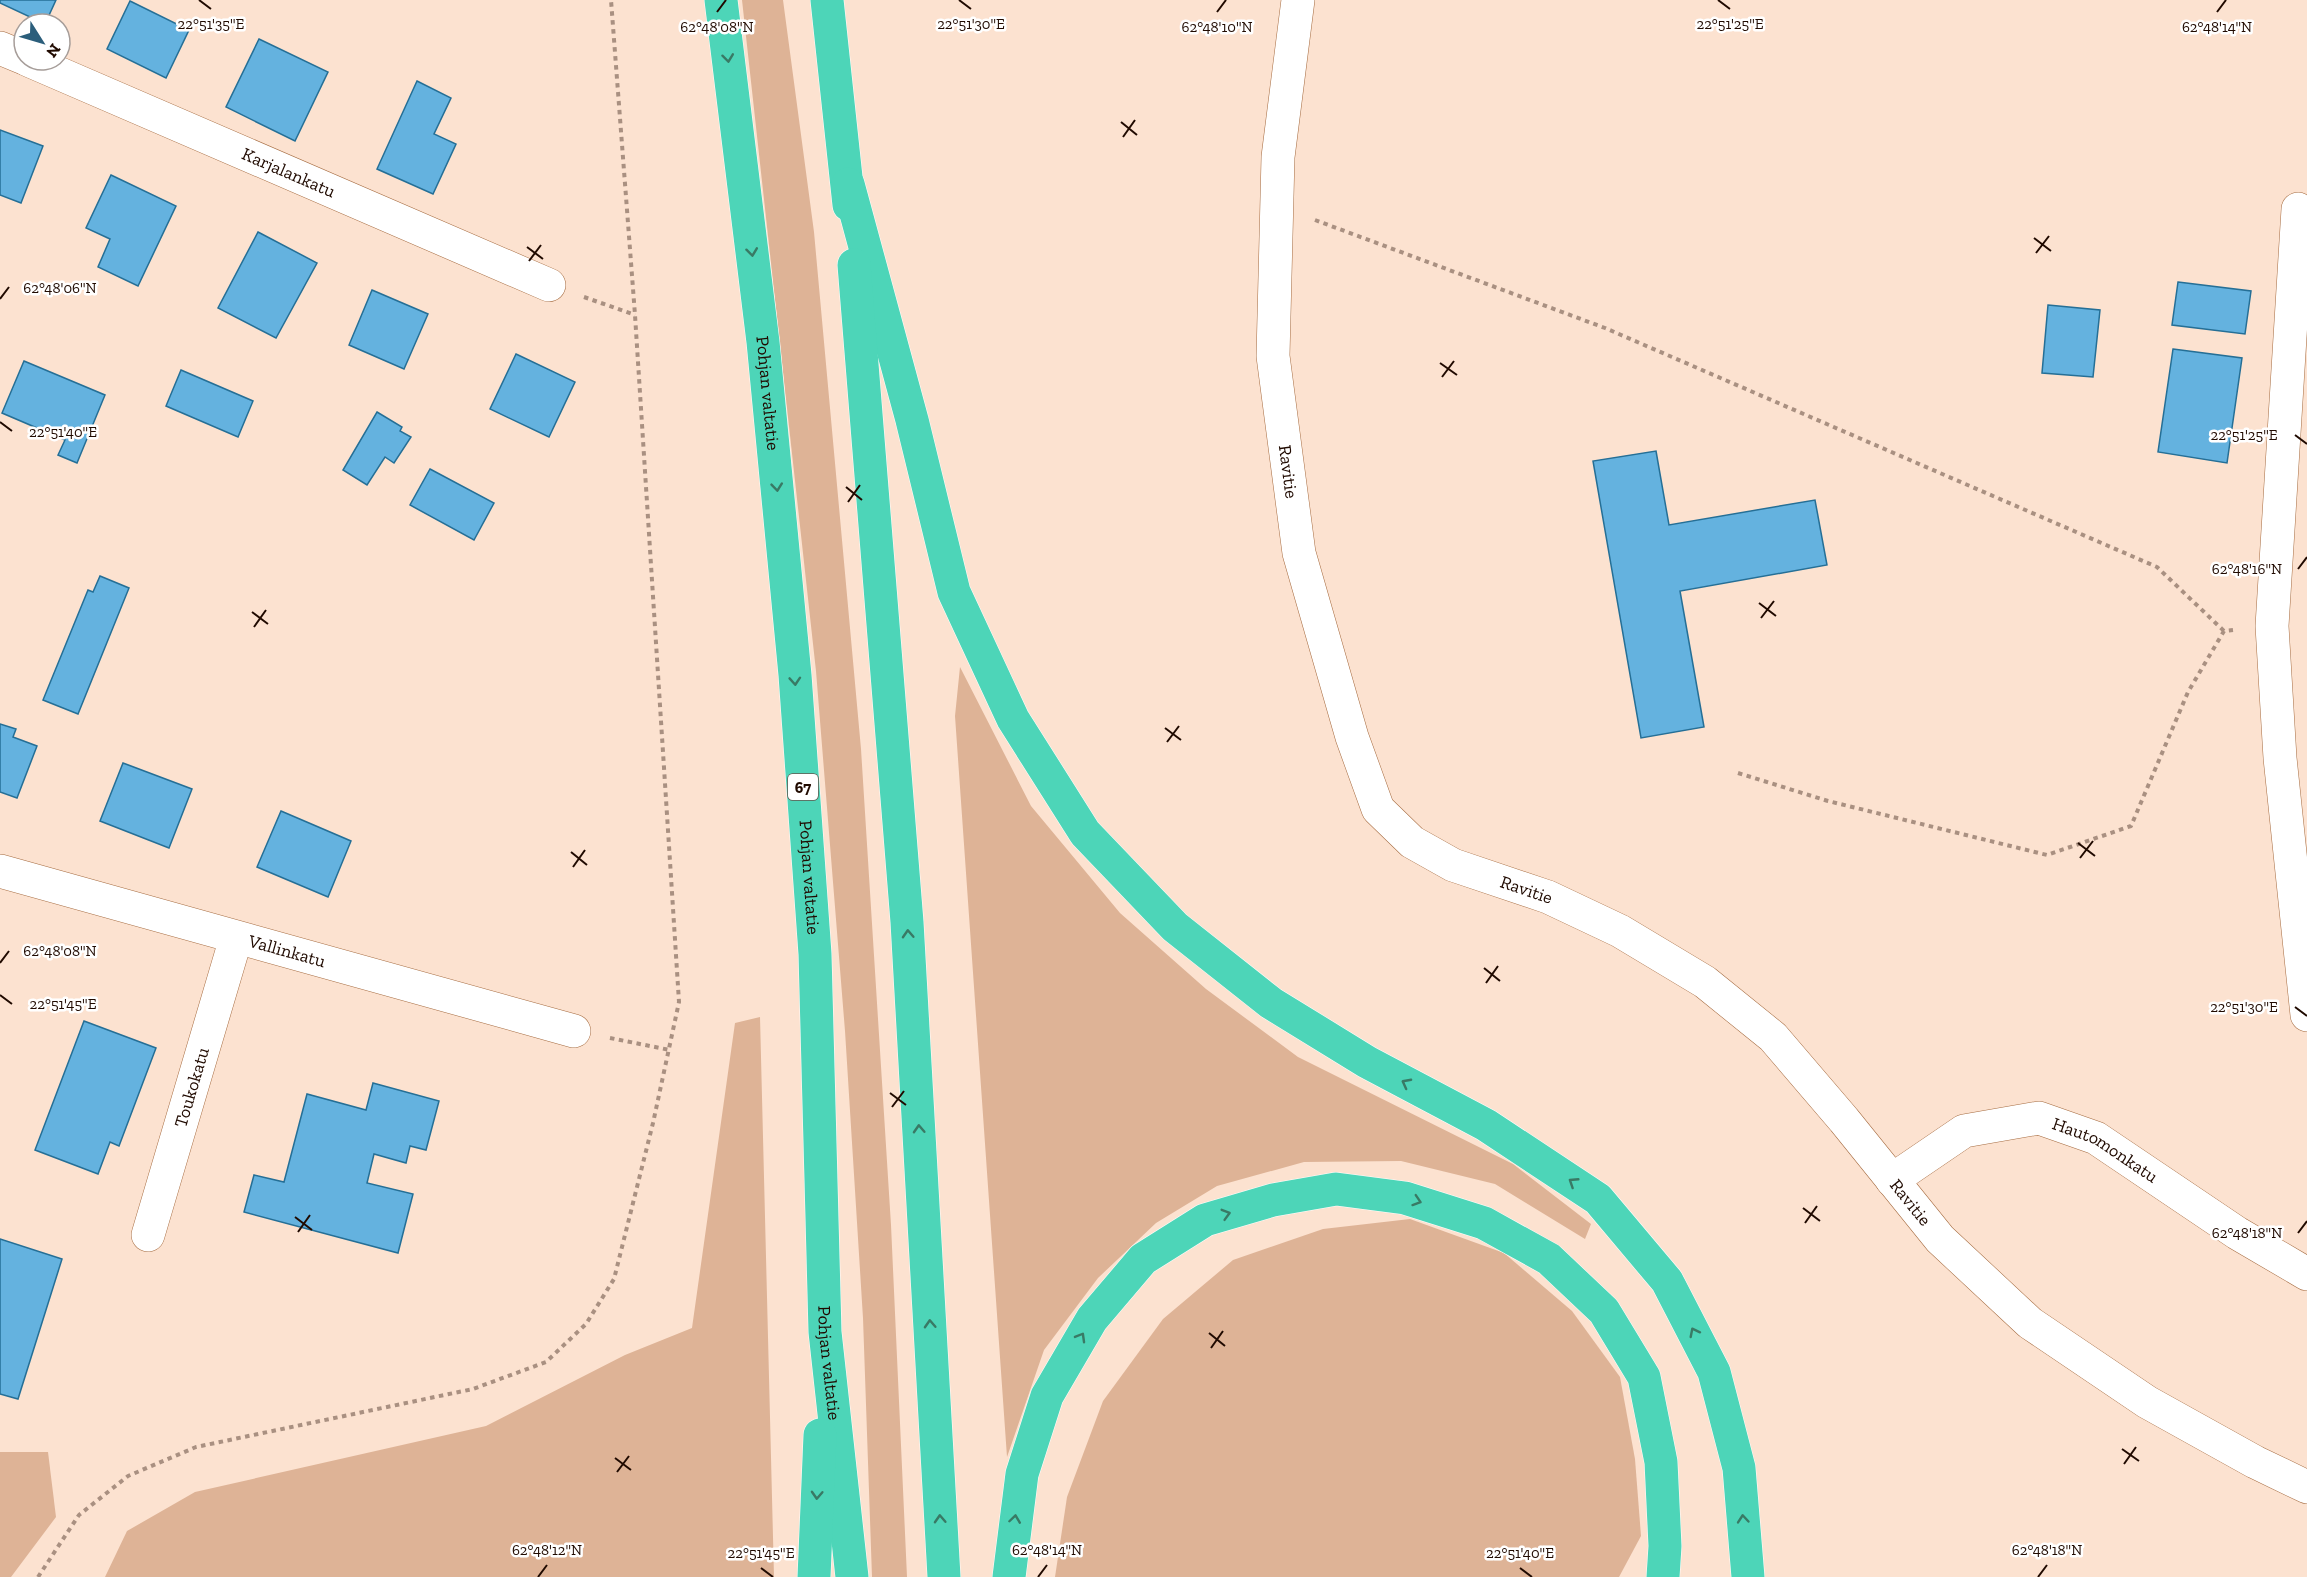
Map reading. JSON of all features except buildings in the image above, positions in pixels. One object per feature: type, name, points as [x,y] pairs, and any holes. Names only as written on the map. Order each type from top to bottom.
[{"type":"highway","name":"Pohjan valtatie","points":[[721,0],[762,342],[795,675],[815,954],[825,1332],[852,1577]]},
{"type":"highway","points":[[827,0],[848,184],[908,922],[944,1577]]},
{"type":"highway","points":[[848,184],[912,420],[954,592],[1014,720],[1085,833],[1175,927],[1271,1003],[1367,1062],[1486,1125],[1598,1199],[1667,1281],[1714,1372],[1739,1468],[1748,1577]]},
{"type":"highway","points":[[1010,1577],[1012,1542],[1022,1474],[1047,1396],[1099,1311],[1143,1259],[1204,1220],[1273,1200],[1336,1189],[1405,1198],[1484,1223],[1549,1259],[1604,1311],[1644,1377],[1661,1462],[1665,1546],[1664,1577]]},
{"type":"highway","points":[[814,1575],[825,1332]]},
{"type":"street","name":"Ravitie","points":[[1298,0],[1278,158],[1273,356],[1299,553],[1352,737],[1378,809],[1412,843],[1453,865],[1548,897],[1579,911],[1620,931],[1706,982],[1773,1037],[1940,1239],[2030,1323],[2147,1402],[2254,1462],[2307,1487]]},
{"type":"street","name":"Karjalankatu","points":[[56,72],[549,285]]},
{"type":"street","points":[[2298,209],[2272,626],[2280,758],[2307,1015]]},
{"type":"street","name":"Vallinkatu","points":[[0,871],[574,1031]]},
{"type":"street","name":"Toukokatu","points":[[148,1235],[236,938]]},
{"type":"street","name":"Hautomonkatu","points":[[1893,1180],[1964,1131],[2039,1118],[2096,1138],[2237,1233],[2307,1274]]},
{"type":"path","points":[[38,1575],[79,1515],[128,1476],[196,1447],[473,1389],[546,1362],[586,1324],[614,1279],[670,1050],[678,1002],[635,315],[610,0]]},
{"type":"path","points":[[1277,205],[1605,327],[2157,567],[2224,631],[2272,626]]},
{"type":"path","points":[[549,285],[635,315]]},
{"type":"path","points":[[1738,772],[1828,801],[2047,855],[2131,826],[2188,692],[2224,631]]},
{"type":"path","points":[[574,1031],[670,1050]]},
{"type":"shaded area","points":[[742,0],[783,0],[814,232],[861,749],[891,1225],[907,1577],[872,1577],[863,1318],[845,1031],[816,671]]},
{"type":"shaded area","points":[[960,667],[1031,806],[1120,913],[1206,989],[1298,1057],[1513,1164],[1591,1224],[1585,1239],[1495,1184],[1401,1161],[1304,1162],[1217,1186],[1156,1223],[1098,1278],[1044,1350],[1007,1457],[955,716]]},
{"type":"shaded area","points":[[760,1017],[774,1577],[105,1577],[127,1531],[195,1492],[486,1426],[625,1355],[692,1328],[735,1023]]},
{"type":"shaded area","points":[[1410,1219],[1504,1253],[1572,1311],[1620,1377],[1635,1459],[1641,1536],[1619,1577],[1055,1577],[1067,1497],[1103,1401],[1163,1319],[1233,1260],[1323,1229]]},
{"type":"shaded area","points":[[0,1452],[48,1452],[56,1517],[11,1577],[0,1577]]}]
